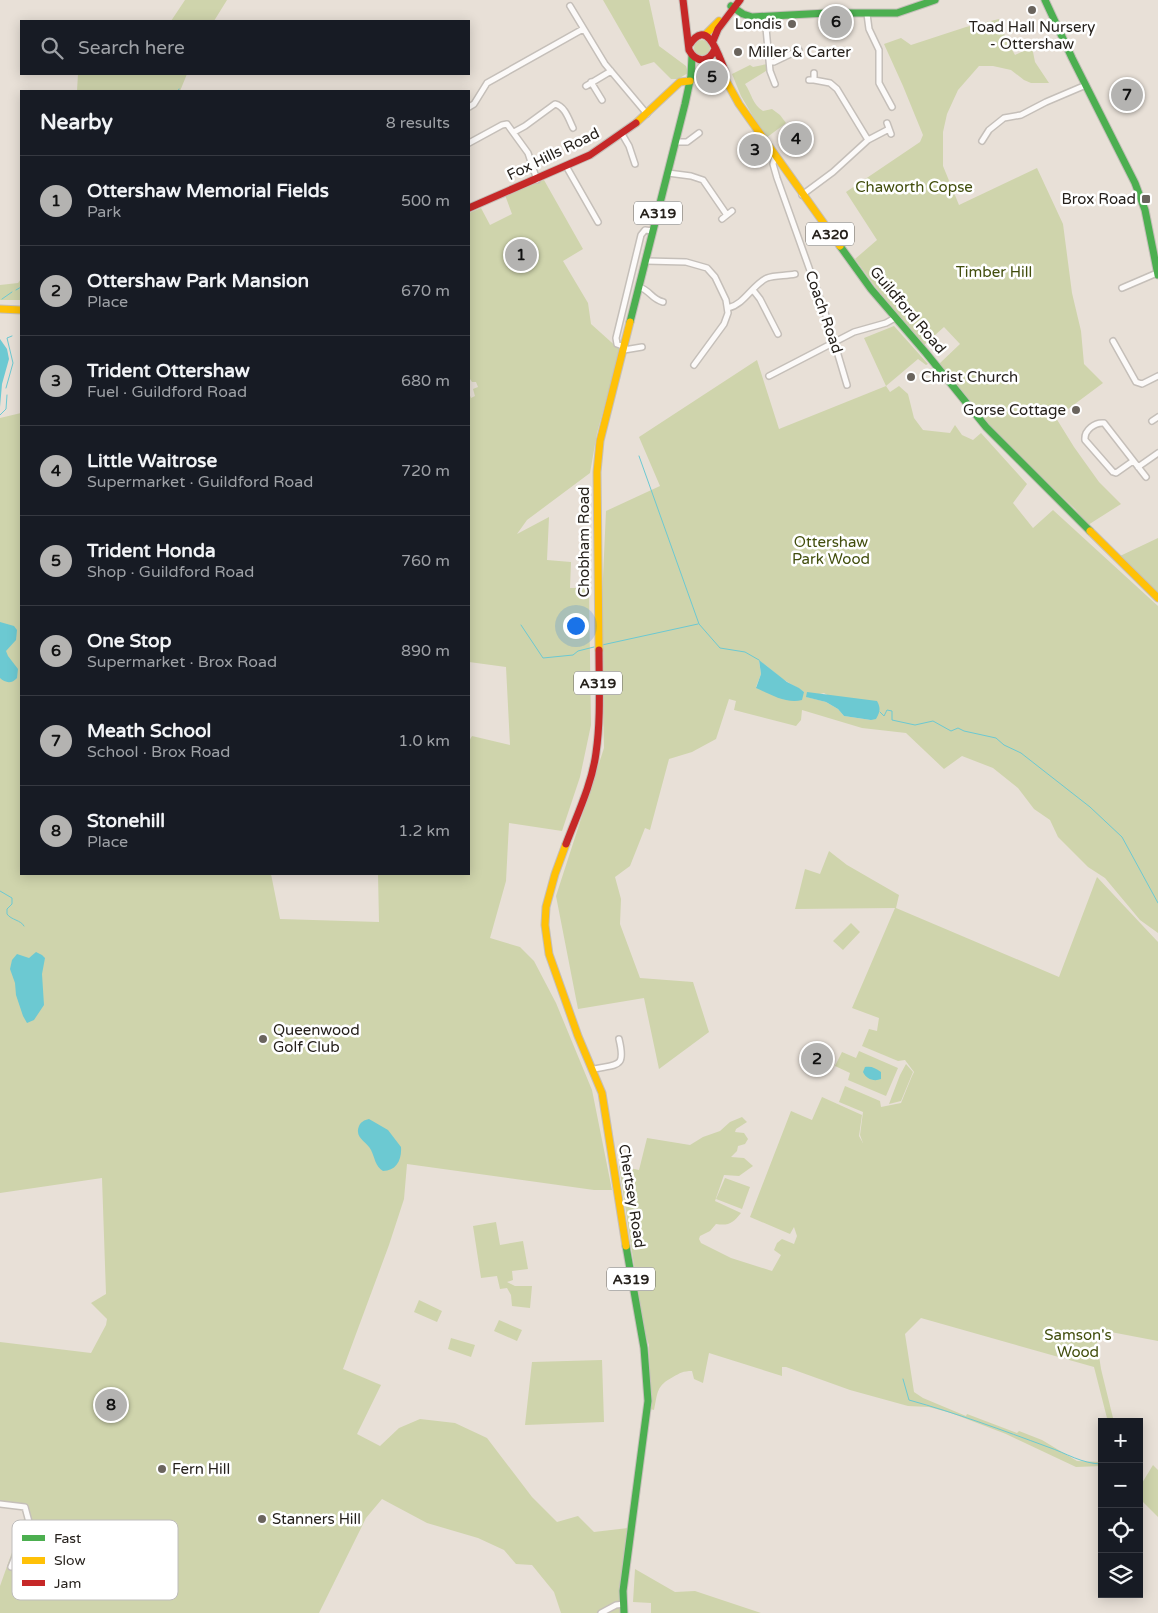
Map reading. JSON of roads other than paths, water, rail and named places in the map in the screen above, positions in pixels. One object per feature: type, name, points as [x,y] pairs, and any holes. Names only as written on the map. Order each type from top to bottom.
[{"type":"main road","points":[[684,0],[689,21],[693,28],[713,41]]},
{"type":"main road","points":[[684,0],[690,44],[689,50],[692,56],[704,61],[712,56],[715,50],[713,41],[733,5]]},
{"type":"main road","points":[[690,44],[694,38],[703,35],[719,21],[740,0]]},
{"type":"main road","points":[[733,5],[749,17],[827,13],[897,14],[935,0]]},
{"type":"main road","points":[[1045,0],[1140,196],[1158,274]]},
{"type":"main road","name":"Guildford Road","points":[[715,50],[743,108]]},
{"type":"main road","name":"Chobham Road","points":[[547,941],[546,907],[555,874],[589,781],[596,754],[598,703],[597,472],[602,433],[676,142],[690,78],[692,56]]},
{"type":"main road","name":"Guildford Road","points":[[704,61],[719,68],[775,156],[870,289],[926,353],[986,427],[1158,598]]},
{"type":"main road","name":"Chobham Road","points":[[690,78],[704,61]]},
{"type":"main road","name":"Fox Hills Road","points":[[470,208],[590,155],[622,134],[647,114],[678,84],[690,78]]},
{"type":"main road","points":[[0,309],[20,310]]},
{"type":"main road","name":"Chertsey Road","points":[[547,941],[555,974],[602,1093],[630,1273],[644,1348],[648,1401],[623,1592],[624,1613]]},
{"type":"street","points":[[570,6],[598,54],[647,114]]},
{"type":"street","points":[[866,14],[869,29],[879,50],[879,83],[892,107]]},
{"type":"street","points":[[765,17],[770,70],[774,84]]},
{"type":"street","points":[[470,107],[487,84],[583,29]]},
{"type":"street","points":[[770,62],[774,62],[799,50]]},
{"type":"street","points":[[602,100],[588,84],[611,71]]},
{"type":"street","points":[[812,78],[830,83],[837,89],[868,140]]},
{"type":"street","points":[[982,141],[989,130],[1004,118],[1021,116],[1046,102],[1086,85]]},
{"type":"street","points":[[514,132],[555,104],[559,104],[563,109],[573,128]]},
{"type":"street","points":[[470,142],[505,123],[510,126],[528,153],[536,180]]},
{"type":"street","points":[[802,195],[833,172],[868,140],[890,132],[886,123]]},
{"type":"street","points":[[676,142],[687,142],[700,132]]},
{"type":"street","points":[[622,134],[636,164]]},
{"type":"street","name":"Coach Road","points":[[775,156],[773,164],[777,178],[835,342],[846,384]]},
{"type":"street","points":[[566,166],[597,222]]},
{"type":"street","points":[[668,173],[691,176],[703,180],[730,213],[722,219]]},
{"type":"street","points":[[642,347],[625,348],[617,344],[616,338],[641,235],[645,230],[653,231]]},
{"type":"street","points":[[646,261],[686,262],[707,268],[715,277],[726,300],[728,308],[724,324],[694,367]]},
{"type":"street","points":[[728,308],[741,302],[769,277],[795,274]]},
{"type":"street","points":[[1123,289],[1158,274]]},
{"type":"street","points":[[639,287],[647,290],[654,299],[663,302]]},
{"type":"street","points":[[753,290],[778,334]]},
{"type":"street","points":[[769,376],[854,332],[886,323],[895,318]]},
{"type":"street","points":[[774,328],[781,325]]},
{"type":"street","points":[[1114,341],[1136,382],[1142,384],[1158,376]]},
{"type":"street","points":[[1152,421],[1158,417]]},
{"type":"street","points":[[1133,461],[1120,471],[1113,472],[1085,440],[1086,432],[1096,424],[1104,423],[1146,478]]},
{"type":"street","points":[[1138,467],[1158,453]]},
{"type":"street","points":[[594,1069],[620,1062],[623,1054],[619,1039]]},
{"type":"street","points":[[0,1504],[26,1508],[29,1520]]},
{"type":"street","points":[[601,1613],[616,1605],[624,1604]]},
{"type":"water","points":[[0,339],[7,349],[9,359],[2,384],[0,407]]},
{"type":"water","points":[[0,622],[14,626],[17,630],[16,640],[6,651],[18,669],[17,678],[11,682],[6,682],[0,678]]},
{"type":"water","points":[[759,660],[787,682],[804,692],[802,700],[784,700],[756,688],[761,674]]},
{"type":"water","points":[[807,692],[877,701],[879,712],[876,719],[871,720],[844,716],[838,709],[826,702],[806,697]]},
{"type":"water","points":[[36,952],[45,958],[42,974],[44,1005],[34,1020],[27,1023],[16,995],[15,983],[10,969],[12,960],[17,954],[29,958]]},
{"type":"water","points":[[865,1067],[881,1072],[881,1079],[873,1080],[868,1078],[863,1072]]},
{"type":"water","points":[[369,1119],[388,1130],[401,1147],[397,1164],[388,1171],[380,1169],[371,1150],[358,1134],[361,1123]]},
{"type":"waterway","points":[[16,290],[20,288]]},
{"type":"waterway","points":[[2,299],[12,292]]},
{"type":"waterway","points":[[6,388],[13,363],[7,338],[12,336]]},
{"type":"waterway","points":[[0,415],[6,409],[7,395]]},
{"type":"waterway","points":[[639,456],[699,624],[720,648],[745,652],[759,660]]},
{"type":"waterway","points":[[602,645],[698,624]]},
{"type":"waterway","points":[[521,625],[543,658],[573,655],[578,651],[594,647]]},
{"type":"waterway","points":[[880,712],[884,716],[887,710],[892,711],[892,720],[915,725],[933,721],[951,731],[958,728],[996,738],[1004,745],[1021,753],[1090,807],[1122,837],[1158,903]]},
{"type":"waterway","points":[[0,891],[12,898],[12,904],[7,909],[7,914],[21,922],[24,926]]},
{"type":"waterway","points":[[903,1379],[909,1400],[944,1410],[1081,1460],[1098,1464]]},
{"type":"place","name":"Toad Hall Nursery - Ottershaw","points":[[1032,10]]},
{"type":"place","name":"One Stop","points":[[836,22]]},
{"type":"place","name":"Londis","points":[[792,24]]},
{"type":"place","name":"Miller & Carter","points":[[738,52]]},
{"type":"place","name":"Trident Honda","points":[[712,77]]},
{"type":"place","name":"Meath School","points":[[1127,95]]},
{"type":"place","name":"Little Waitrose","points":[[796,139]]},
{"type":"place","name":"Trident Ottershaw","points":[[755,150]]},
{"type":"place","name":"Brox Road","points":[[1146,199]]},
{"type":"place","name":"Ottershaw Memorial Fields","points":[[521,255]]},
{"type":"place","name":"Christ Church","points":[[911,377]]},
{"type":"place","name":"Gorse Cottage","points":[[1076,410]]},
{"type":"place","name":"Queenwood Golf Club","points":[[263,1039]]},
{"type":"place","name":"Ottershaw Park Mansion","points":[[817,1059]]},
{"type":"place","name":"Stonehill","points":[[111,1405]]},
{"type":"place","name":"Fern Hill","points":[[162,1469]]},
{"type":"place","name":"Stanners Hill","points":[[262,1519]]},
{"type":"park label","name":"Chaworth Copse","points":[[914,187]]},
{"type":"park label","name":"Timber Hill","points":[[994,272]]},
{"type":"park label","name":"Ottershaw Park Wood","points":[[831,550]]},
{"type":"park label","name":"Samson's Wood","points":[[1078,1344]]}]
